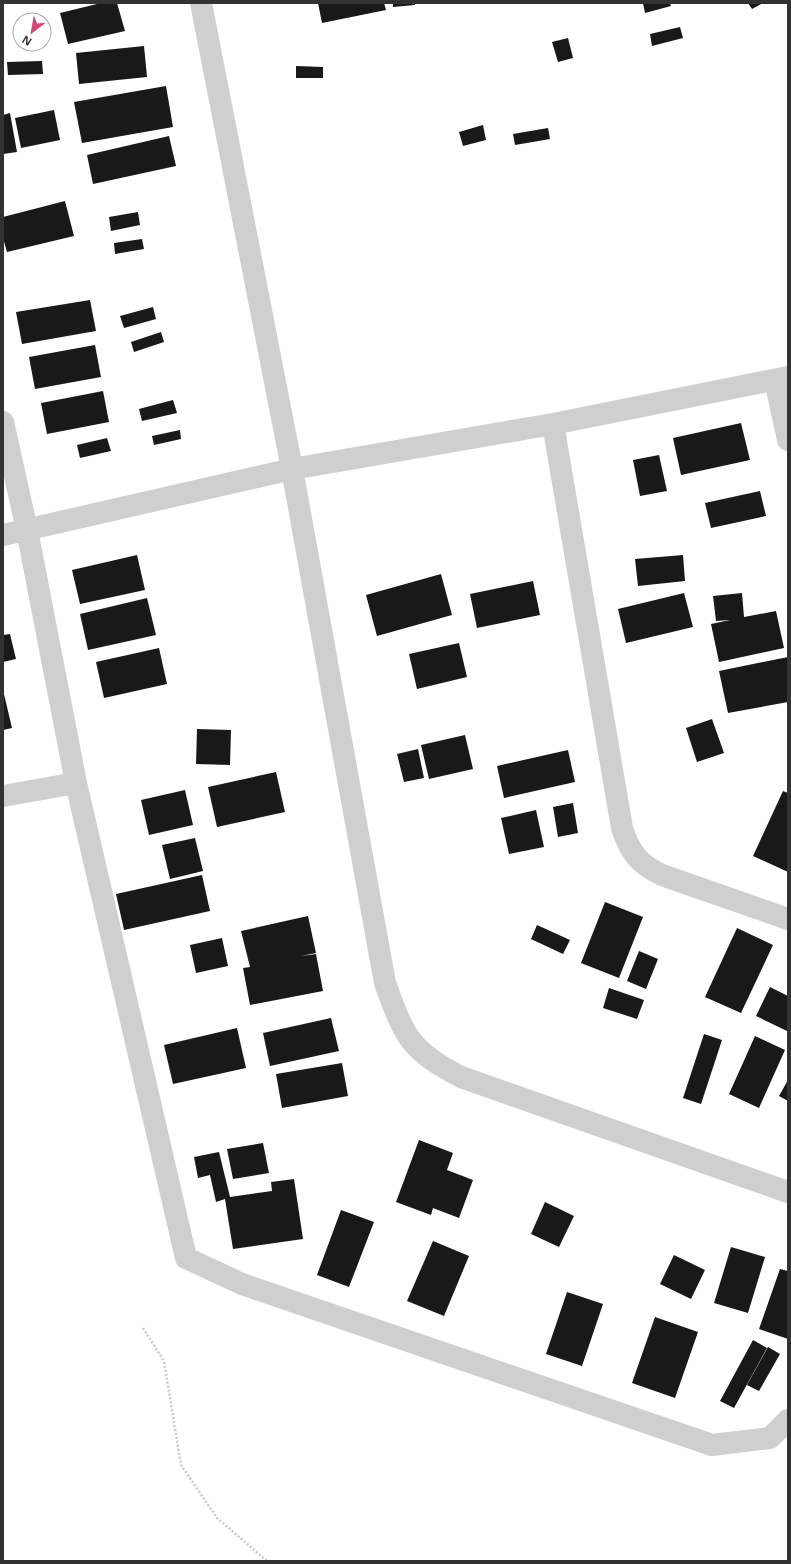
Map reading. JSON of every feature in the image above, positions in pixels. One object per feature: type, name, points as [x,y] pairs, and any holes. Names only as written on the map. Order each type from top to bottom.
[{"type":"street","points":[[201,3],[292,469],[385,983],[399,1018],[414,1044],[437,1064],[461,1077],[788,1192]]},
{"type":"street","points":[[3,535],[292,469],[553,424],[781,379],[788,440]]},
{"type":"street","points":[[3,422],[27,530],[76,783],[186,1258],[242,1284],[712,1445],[770,1438],[788,1420]]},
{"type":"street","points":[[553,424],[621,820],[627,844],[644,865],[662,875],[788,919]]},
{"type":"street","points":[[3,796],[76,783]]},
{"type":"path","points":[[143,1328],[164,1361],[181,1465],[217,1518],[267,1561]]},
{"type":"building","points":[[101,3],[117,3],[125,31],[68,44],[60,13]]},
{"type":"building","points":[[318,3],[384,3],[386,10],[322,23]]},
{"type":"building","points":[[393,3],[415,3],[415,5],[393,7]]},
{"type":"building","points":[[643,3],[670,3],[671,6],[645,13]]},
{"type":"building","points":[[748,3],[763,3],[752,9]]},
{"type":"building","points":[[680,27],[683,38],[652,46],[650,34]]},
{"type":"building","points":[[568,38],[573,58],[558,62],[552,42]]},
{"type":"building","points":[[144,46],[147,77],[79,84],[76,53]]},
{"type":"building","points":[[42,61],[43,74],[8,75],[7,62]]},
{"type":"building","points":[[296,66],[323,67],[323,78],[296,78]]},
{"type":"building","points":[[166,86],[173,127],[82,143],[74,102]]},
{"type":"building","points":[[54,110],[60,140],[21,148],[15,118]]},
{"type":"building","points":[[10,113],[17,152],[3,154],[3,115]]},
{"type":"building","points":[[483,125],[486,140],[463,146],[459,132]]},
{"type":"building","points":[[548,128],[550,139],[515,145],[513,134]]},
{"type":"building","points":[[169,136],[176,166],[93,184],[87,155]]},
{"type":"building","points":[[65,201],[74,236],[7,252],[3,238],[3,217]]},
{"type":"building","points":[[138,212],[140,225],[111,231],[109,217]]},
{"type":"building","points":[[142,239],[144,249],[115,254],[114,243]]},
{"type":"building","points":[[90,300],[96,331],[22,344],[16,312]]},
{"type":"building","points":[[153,307],[156,319],[124,328],[120,316]]},
{"type":"building","points":[[161,332],[164,342],[134,352],[131,342]]},
{"type":"building","points":[[95,345],[101,377],[35,389],[29,357]]},
{"type":"building","points":[[103,391],[109,422],[47,434],[41,403]]},
{"type":"building","points":[[173,400],[177,413],[142,421],[139,409]]},
{"type":"building","points":[[741,423],[750,460],[681,475],[673,438]]},
{"type":"building","points":[[180,430],[181,439],[154,445],[152,436]]},
{"type":"building","points":[[107,438],[111,451],[80,458],[77,445]]},
{"type":"building","points":[[659,455],[667,491],[640,496],[633,460]]},
{"type":"building","points":[[760,491],[766,516],[711,528],[705,503]]},
{"type":"building","points":[[137,555],[145,590],[80,604],[72,570]]},
{"type":"building","points":[[683,555],[685,581],[638,586],[635,559]]},
{"type":"building","points":[[441,574],[452,615],[377,636],[366,595]]},
{"type":"building","points":[[533,581],[540,615],[477,628],[470,594]]},
{"type":"building","points":[[684,593],[693,627],[626,643],[618,609]]},
{"type":"building","points":[[742,593],[744,617],[776,611],[784,648],[719,662],[711,624],[730,620],[716,621],[713,596]]},
{"type":"building","points":[[147,598],[156,635],[88,650],[80,614]]},
{"type":"building","points":[[10,634],[16,659],[3,662],[3,635]]},
{"type":"building","points":[[459,643],[467,677],[417,689],[409,654]]},
{"type":"building","points":[[159,648],[167,684],[104,698],[96,662]]},
{"type":"building","points":[[788,657],[788,702],[728,713],[719,671]]},
{"type":"building","points":[[3,690],[12,728],[3,730]]},
{"type":"building","points":[[712,719],[724,753],[697,762],[686,728]]},
{"type":"building","points":[[197,729],[231,730],[230,765],[196,764]]},
{"type":"building","points":[[465,735],[473,769],[429,779],[421,745]]},
{"type":"building","points":[[418,749],[424,778],[404,782],[397,754]]},
{"type":"building","points":[[568,750],[575,782],[504,798],[497,766]]},
{"type":"building","points":[[276,772],[285,812],[217,827],[208,787]]},
{"type":"building","points":[[185,790],[193,825],[149,835],[141,800]]},
{"type":"building","points":[[783,791],[788,793],[788,872],[753,856]]},
{"type":"building","points":[[573,803],[578,833],[558,837],[553,807]]},
{"type":"building","points":[[536,810],[544,847],[509,854],[501,818]]},
{"type":"building","points":[[195,838],[203,871],[170,879],[162,845]]},
{"type":"building","points":[[202,875],[210,911],[124,930],[116,894]]},
{"type":"building","points":[[605,902],[643,917],[619,978],[581,963]]},
{"type":"building","points":[[308,916],[316,953],[301,956],[316,954],[323,991],[250,1005],[243,968],[250,967],[241,931]]},
{"type":"building","points":[[537,925],[570,940],[563,954],[531,939]]},
{"type":"building","points":[[737,928],[773,945],[741,1013],[705,997]]},
{"type":"building","points":[[222,938],[228,966],[196,973],[190,945]]},
{"type":"building","points":[[639,951],[658,959],[646,989],[627,981]]},
{"type":"building","points":[[770,987],[788,996],[787,1031],[756,1016]]},
{"type":"building","points":[[609,988],[644,1000],[637,1019],[603,1008]]},
{"type":"building","points":[[331,1018],[339,1051],[270,1066],[263,1033]]},
{"type":"building","points":[[237,1028],[246,1068],[173,1084],[164,1045]]},
{"type":"building","points":[[704,1034],[722,1040],[701,1104],[683,1098]]},
{"type":"building","points":[[755,1036],[785,1050],[759,1108],[729,1094]]},
{"type":"building","points":[[342,1063],[348,1096],[282,1108],[276,1074]]},
{"type":"building","points":[[788,1080],[788,1101],[779,1096]]},
{"type":"building","points":[[419,1140],[453,1153],[447,1170],[473,1180],[459,1218],[433,1208],[431,1215],[396,1202]]},
{"type":"building","points":[[263,1143],[269,1173],[233,1179],[227,1149]]},
{"type":"building","points":[[219,1152],[230,1197],[272,1191],[271,1182],[294,1179],[303,1239],[233,1249],[225,1199],[216,1202],[210,1175],[198,1178],[194,1157]]},
{"type":"building","points":[[545,1202],[574,1216],[559,1247],[531,1234]]},
{"type":"building","points":[[341,1210],[374,1222],[349,1287],[317,1275]]},
{"type":"building","points":[[433,1241],[469,1256],[444,1316],[407,1301]]},
{"type":"building","points":[[731,1247],[765,1257],[748,1313],[714,1303]]},
{"type":"building","points":[[674,1255],[705,1270],[691,1299],[660,1284]]},
{"type":"building","points":[[780,1269],[788,1271],[788,1339],[759,1329]]},
{"type":"building","points":[[567,1292],[603,1304],[582,1366],[546,1354]]},
{"type":"building","points":[[655,1317],[698,1332],[675,1398],[632,1383]]},
{"type":"building","points":[[753,1340],[767,1348],[734,1408],[720,1401]]},
{"type":"building","points":[[768,1347],[780,1354],[759,1391],[747,1385]]}]
